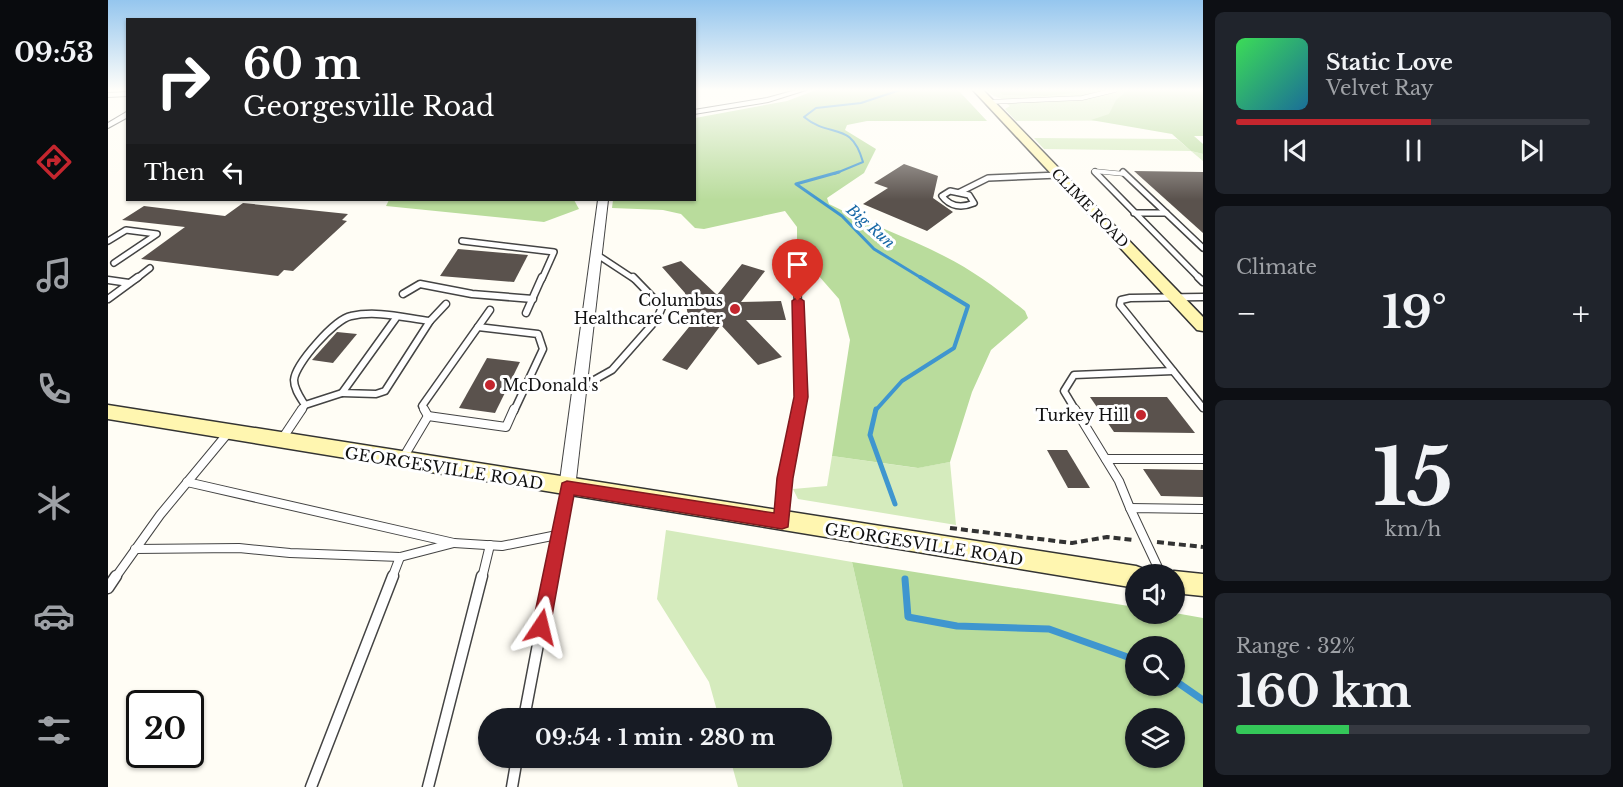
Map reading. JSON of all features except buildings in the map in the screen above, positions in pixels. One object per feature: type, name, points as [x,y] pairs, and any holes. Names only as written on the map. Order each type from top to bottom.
[{"type":"main road","name":"CLIME ROAD","points":[[1013,127],[1203,326]]},
{"type":"main road","name":"GEORGESVILLE ROAD","points":[[108,412],[567,488],[1125,575]]},
{"type":"main road","points":[[1185,583],[1203,585]]},
{"type":"street","points":[[567,488],[603,201]]},
{"type":"lane","points":[[1203,248],[1123,172],[1094,171],[1203,282]]},
{"type":"lane","points":[[960,192],[972,198],[974,203],[969,206],[958,206],[942,198],[946,192],[960,192],[988,178],[1059,175]]},
{"type":"lane","points":[[1134,213],[1166,213]]},
{"type":"lane","points":[[108,241],[126,230],[157,234],[114,263]]},
{"type":"lane","points":[[462,241],[554,252],[526,313]]},
{"type":"lane","points":[[580,388],[612,370],[657,319],[662,307],[630,272],[617,262],[597,254]]},
{"type":"lane","points":[[108,299],[150,268]]},
{"type":"lane","points":[[782,522],[785,478],[801,397],[797,277]]},
{"type":"lane","points":[[108,280],[129,283]]},
{"type":"lane","points":[[403,294],[411,287],[420,284],[472,294],[533,299]]},
{"type":"lane","points":[[1203,297],[1130,298],[1121,300],[1120,305],[1203,408]]},
{"type":"lane","points":[[280,441],[305,405],[342,393],[376,394],[386,391],[430,321],[446,304]]},
{"type":"lane","points":[[428,416],[422,406],[490,310]]},
{"type":"lane","points":[[305,405],[295,388],[294,377],[325,334],[343,318],[361,314],[430,321]]},
{"type":"lane","points":[[342,393],[396,318]]},
{"type":"lane","points":[[428,416],[506,428],[543,349],[538,334],[478,327]]},
{"type":"lane","points":[[1156,564],[1119,481],[1064,392],[1074,375],[1173,371]]},
{"type":"lane","points":[[401,460],[428,416]]},
{"type":"lane","points":[[108,588],[135,549],[228,433]]},
{"type":"lane","points":[[1106,459],[1203,459]]},
{"type":"lane","points":[[187,482],[454,543],[502,546],[557,535]]},
{"type":"lane","points":[[526,708],[567,488]]},
{"type":"lane","points":[[1130,508],[1203,509]]},
{"type":"lane","points":[[135,549],[238,548],[290,553],[400,557],[454,543]]},
{"type":"lane","points":[[428,787],[490,545]]},
{"type":"lane","points":[[311,787],[400,557]]},
{"type":"lane","points":[[512,787],[515,768]]},
{"type":"path","points":[[950,528],[1072,543],[1107,537],[1203,547]]},
{"type":"green space","points":[[696,127],[846,127],[845,130],[876,149],[864,173],[827,198],[829,204],[955,262],[986,281],[1025,311],[1028,318],[991,350],[972,392],[950,462],[918,468],[832,456],[850,340],[839,299],[797,251],[797,227],[785,211],[704,229],[695,228],[681,214],[663,210],[612,208],[613,201],[696,201]]},
{"type":"green space","points":[[1130,127],[1203,127],[1203,136],[1194,136],[1203,144],[1203,154],[1191,151],[1172,134]]},
{"type":"green space","points":[[1034,138],[1177,139],[1191,151],[1044,149]]},
{"type":"green space","points":[[1191,151],[1203,154],[1203,161]]},
{"type":"green space","points":[[388,201],[575,201],[579,209],[544,222],[386,206]]},
{"type":"green space","points":[[832,456],[917,468],[950,462],[956,525],[798,499],[793,489],[827,486]]},
{"type":"green space","points":[[666,530],[852,562],[903,787],[738,787],[733,768],[832,768],[832,708],[716,708],[709,682],[657,599]]},
{"type":"green space","points":[[852,562],[1125,605],[1125,624],[1185,624],[1185,615],[1203,618],[1203,787],[903,787]]},
{"type":"waterway","name":"Big Run","points":[[822,127],[846,135],[853,140],[863,162],[838,172]]},
{"type":"waterway","name":"Big Run","points":[[834,174],[838,172]]},
{"type":"waterway","name":"Big Run","points":[[838,172],[796,184],[842,216],[874,249],[923,279]]},
{"type":"waterway","name":"Big Run","points":[[876,410],[902,381],[954,348],[968,306],[920,277]]},
{"type":"waterway","name":"Big Run","points":[[876,410],[870,435],[895,504]]},
{"type":"waterway","name":"Big Run","points":[[905,579],[908,617],[957,626],[1049,629],[1125,656]]},
{"type":"waterway","name":"Big Run","points":[[1185,688],[1203,700]]},
{"type":"place","name":"Columbus Healthcare Center","points":[[735,309]]},
{"type":"place","name":"McDonald's","points":[[490,385]]},
{"type":"place","name":"Turkey Hill","points":[[1141,415]]},
{"type":"route","points":[[541,627],[567,488],[782,522],[785,478],[801,397],[798,301]]}]
